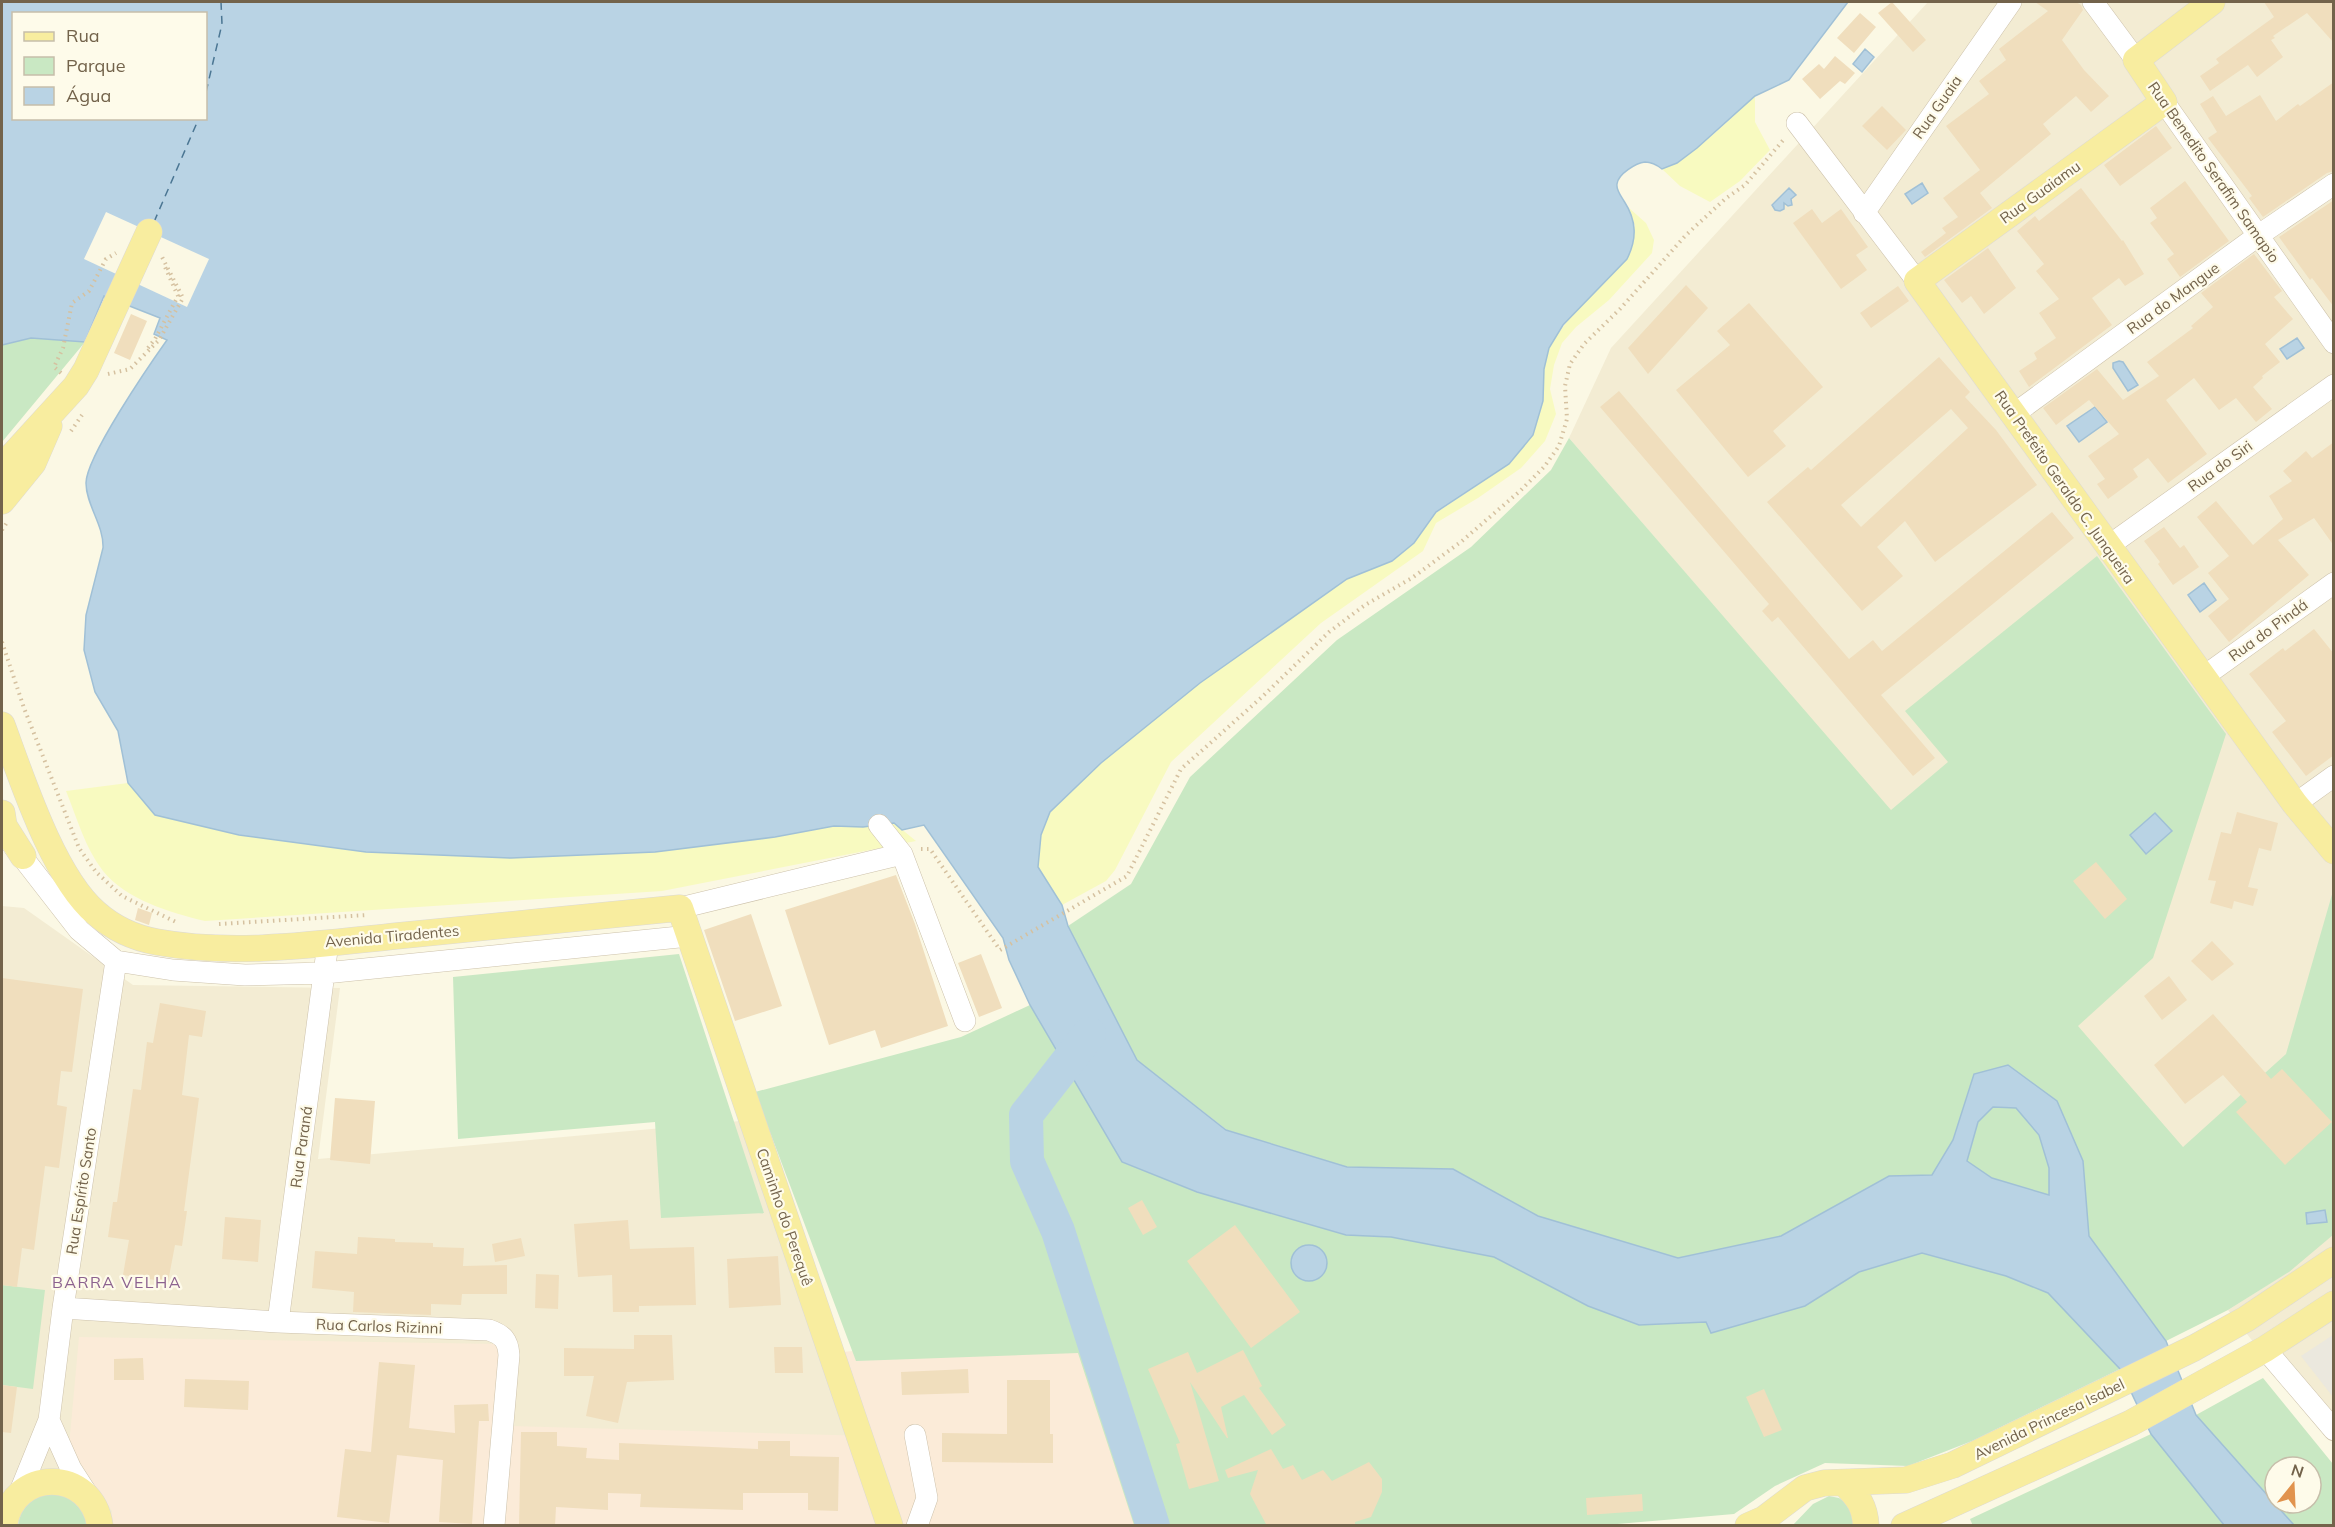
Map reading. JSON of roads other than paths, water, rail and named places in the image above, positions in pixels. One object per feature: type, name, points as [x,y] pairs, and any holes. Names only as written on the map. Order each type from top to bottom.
[{"type":"main road","points":[[2136,60],[2212,2]]},
{"type":"main road","name":"Rua Benedito Serafim Samapio","points":[[2136,60],[2164,102]]},
{"type":"main road","name":"Rua Guaiamu","points":[[1917,281],[2164,102]]},
{"type":"main road","points":[[2,467],[76,386],[116,308],[149,232]]},
{"type":"main road","name":"Rua Prefeito Geraldo C. Junqueira","points":[[1917,281],[2014,414],[2107,548],[2295,804],[2334,852]]},
{"type":"main road","points":[[2,501],[33,463],[60,404]]},
{"type":"main road","name":"Avenida Tiradentes","points":[[2,725],[47,839],[71,884],[95,913],[114,926],[154,942],[213,949],[328,943],[680,908]]},
{"type":"main road","points":[[2,813],[4,826],[22,856]]},
{"type":"main road","name":"Caminho do Perequê","points":[[680,908],[890,1526]]},
{"type":"main road","name":"Avenida Princesa Isabel","points":[[1748,1526],[1764,1519],[1805,1488],[1824,1483],[1906,1480],[1953,1466],[2194,1348],[2247,1319],[2334,1260]]},
{"type":"main road","points":[[1904,1526],[2131,1423],[2208,1383],[2334,1304]]},
{"type":"main road","points":[[9,1508],[34,1485],[48,1481],[64,1482],[78,1488],[103,1516]]},
{"type":"main road","points":[[1844,1483],[1859,1498],[1865,1512],[1866,1526]]},
{"type":"street","name":"Rua Guaia","points":[[1864,213],[2011,2]]},
{"type":"street","name":"Rua Benedito Serafim Samapio","points":[[2093,2],[2136,60]]},
{"type":"street","name":"Rua Benedito Serafim Samapio","points":[[2164,102],[2334,343]]},
{"type":"street","name":"Rua Prefeito Geraldo C. Junqueira","points":[[1797,123],[1917,281]]},
{"type":"street","name":"Rua do Mangue","points":[[2014,414],[2259,235],[2334,184]]},
{"type":"street","name":"Rua do Siri","points":[[2107,548],[2334,385]]},
{"type":"street","name":"Rua do Pindá","points":[[2203,678],[2334,583]]},
{"type":"street","points":[[2295,804],[2334,776]]},
{"type":"street","points":[[879,825],[900,851],[965,1021]]},
{"type":"street","points":[[2,827],[7,837],[79,930],[117,962]]},
{"type":"street","name":"Avenida Tiradentes","points":[[680,908],[900,851]]},
{"type":"street","name":"Avenida Tiradentes","points":[[117,962],[173,970],[245,975],[325,973],[689,936]]},
{"type":"street","name":"Rua Paraná","points":[[278,1322],[328,943]]},
{"type":"street","name":"Rua Espírito Santo","points":[[9,1508],[49,1420],[63,1308],[117,962]]},
{"type":"street","name":"Rua Carlos Rizinni","points":[[63,1308],[278,1322],[489,1330],[501,1334],[508,1343],[509,1355],[494,1526]]},
{"type":"street","points":[[2265,1349],[2334,1431]]},
{"type":"street","points":[[49,1420],[71,1469],[103,1516]]},
{"type":"street","points":[[915,1435],[927,1498],[918,1526]]},
{"type":"water","points":[[2,2],[1848,2],[1789,80],[1755,96],[1677,163],[1662,169],[1652,163],[1641,163],[1632,167],[1618,180],[1617,188],[1633,223],[1634,237],[1630,252],[1627,259],[1563,325],[1549,348],[1544,369],[1543,401],[1533,435],[1509,464],[1436,512],[1414,543],[1392,561],[1347,579],[1200,683],[1101,763],[1050,812],[1041,835],[1038,867],[1062,905],[1068,926],[1137,1060],[1226,1130],[1347,1167],[1453,1169],[1538,1216],[1678,1258],[1781,1236],[1889,1176],[1932,1175],[1953,1140],[1974,1074],[2008,1065],[2057,1101],[2083,1161],[2089,1236],[2166,1341],[2196,1415],[2263,1490],[2263,1515],[2285,1515],[2294,1525],[2224,1525],[2151,1434],[2120,1369],[2048,1293],[2006,1276],[1922,1253],[1859,1272],[1805,1306],[1711,1333],[1706,1322],[1639,1325],[1588,1306],[1494,1257],[1391,1237],[1346,1235],[1197,1192],[1122,1162],[1030,1005],[1009,960],[1003,938],[924,825],[902,830],[894,823],[863,827],[834,826],[775,837],[655,852],[511,858],[366,852],[239,835],[155,815],[128,783],[118,731],[95,692],[84,650],[86,615],[103,548],[101,531],[89,499],[86,483],[96,453],[107,433],[167,340],[154,334],[160,318],[104,296],[85,342],[31,338],[2,345]],"holes":[[[1993,1107],[2016,1108],[2039,1135],[2049,1168],[2049,1195],[1992,1178],[1967,1161],[1978,1122]]]},
{"type":"water","points":[[1865,49],[1874,57],[1862,72],[1853,64]]},
{"type":"water","points":[[1922,183],[1928,193],[1912,204],[1905,194]]},
{"type":"water","points":[[1789,188],[1796,195],[1791,199],[1792,205],[1788,206],[1784,203],[1784,209],[1775,210],[1772,205]]},
{"type":"water","points":[[2297,338],[2304,348],[2287,359],[2280,349]]},
{"type":"water","points":[[2123,362],[2138,385],[2128,391],[2113,368],[2113,363]]},
{"type":"water","points":[[2095,407],[2107,422],[2079,442],[2067,426]]},
{"type":"water","points":[[2204,583],[2216,600],[2200,612],[2188,595]]},
{"type":"water","points":[[2155,813],[2172,831],[2146,854],[2130,835]]},
{"type":"water","points":[[2325,1210],[2327,1222],[2307,1224],[2306,1213]]},
{"type":"water","points":[[1309,1245],[1322,1250],[1327,1263],[1322,1276],[1309,1281],[1296,1276],[1291,1263],[1296,1250]]},
{"type":"waterway","points":[[1089,1034],[1026,1115],[1027,1161],[1058,1231],[1153,1526]]},
{"type":"district","name":"BARRA VELHA","points":[[117,1282]]}]
